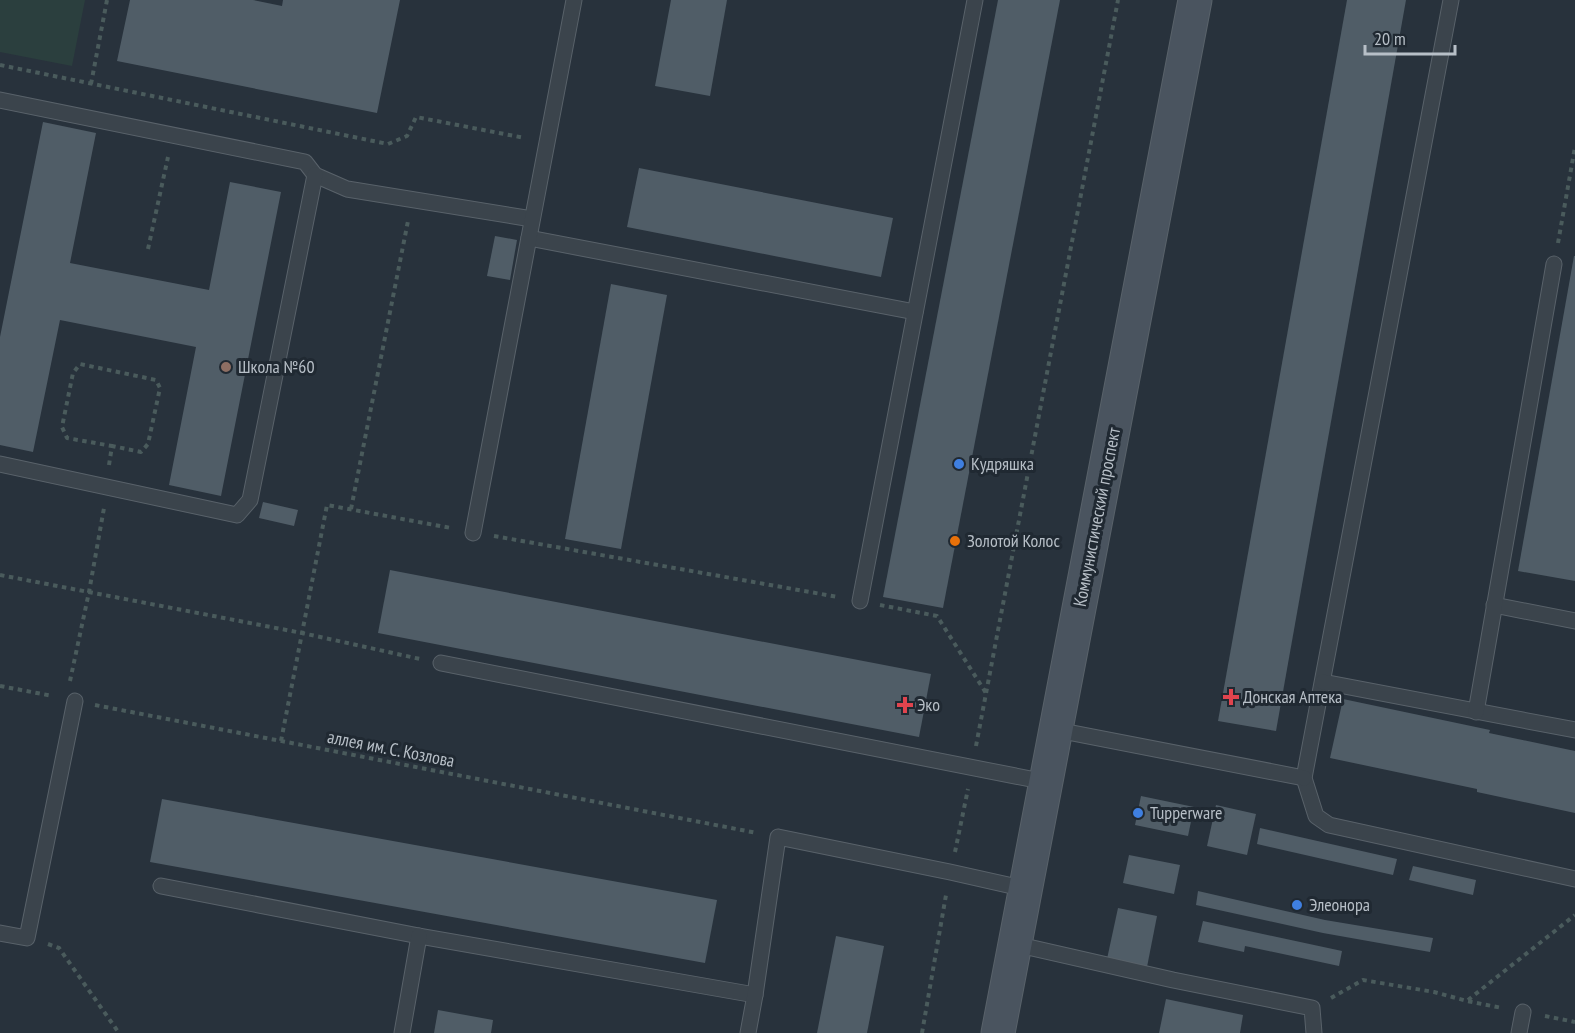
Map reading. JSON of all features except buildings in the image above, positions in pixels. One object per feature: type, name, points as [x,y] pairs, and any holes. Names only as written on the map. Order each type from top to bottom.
[{"type":"main road","name":"Коммунистический проспект","points":[[998,1033],[1195,0]]},
{"type":"lane","points":[[473,532],[574,0]]},
{"type":"lane","points":[[860,601],[975,0]]},
{"type":"lane","points":[[1451,0],[1305,778],[1316,816],[1329,825],[1575,879]]},
{"type":"lane","points":[[0,100],[305,162],[315,175],[347,189],[532,219]]},
{"type":"lane","points":[[0,464],[237,514],[250,500],[315,175]]},
{"type":"lane","points":[[529,238],[915,312]]},
{"type":"lane","points":[[1476,712],[1554,264]]},
{"type":"lane","points":[[1494,605],[1575,621]]},
{"type":"lane","points":[[441,663],[1046,782]]},
{"type":"lane","points":[[1323,682],[1575,730]]},
{"type":"lane","points":[[0,933],[27,938],[75,701]]},
{"type":"lane","points":[[1057,729],[1305,778]]},
{"type":"lane","points":[[748,1033],[778,837],[1026,889]]},
{"type":"lane","points":[[161,886],[419,936],[755,995]]},
{"type":"lane","points":[[402,1033],[419,936]]},
{"type":"lane","points":[[1015,944],[1173,980],[1312,1008],[1314,1033]]},
{"type":"lane","points":[[1519,1033],[1523,1012]]},
{"type":"path","points":[[91,84],[107,0]]},
{"type":"path","points":[[922,1033],[950,872],[972,768],[1118,0]]},
{"type":"path","points":[[0,65],[388,144],[406,136],[416,117],[547,142]]},
{"type":"path","points":[[148,249],[173,135]]},
{"type":"path","points":[[1554,264],[1575,147]]},
{"type":"path","points":[[351,509],[413,200]]},
{"type":"path","points":[[281,741],[327,505],[937,616],[986,693]]},
{"type":"path","points":[[0,575],[302,633],[441,663]]},
{"type":"path","name":"аллея им. С. Козлова","points":[[0,686],[778,837]]},
{"type":"path","points":[[1467,1001],[1575,915]]},
{"type":"path","points":[[27,938],[59,948],[119,1033]]},
{"type":"path","points":[[1312,1008],[1363,980],[1434,992],[1467,1001],[1575,1022]]},
{"type":"green space","points":[[0,0],[85,0],[72,66],[0,52]]},
{"type":"place","name":"Школа №60","points":[[226,367]]},
{"type":"place","name":"Кудряшка","points":[[959,464]]},
{"type":"place","name":"Золотой Колос","points":[[955,541]]},
{"type":"place","name":"Донская Аптека","points":[[1231,697]]},
{"type":"place","name":"Эко","points":[[905,705]]},
{"type":"place","name":"Tupperware","points":[[1138,813]]},
{"type":"place","name":"Элеонора","points":[[1297,905]]}]
